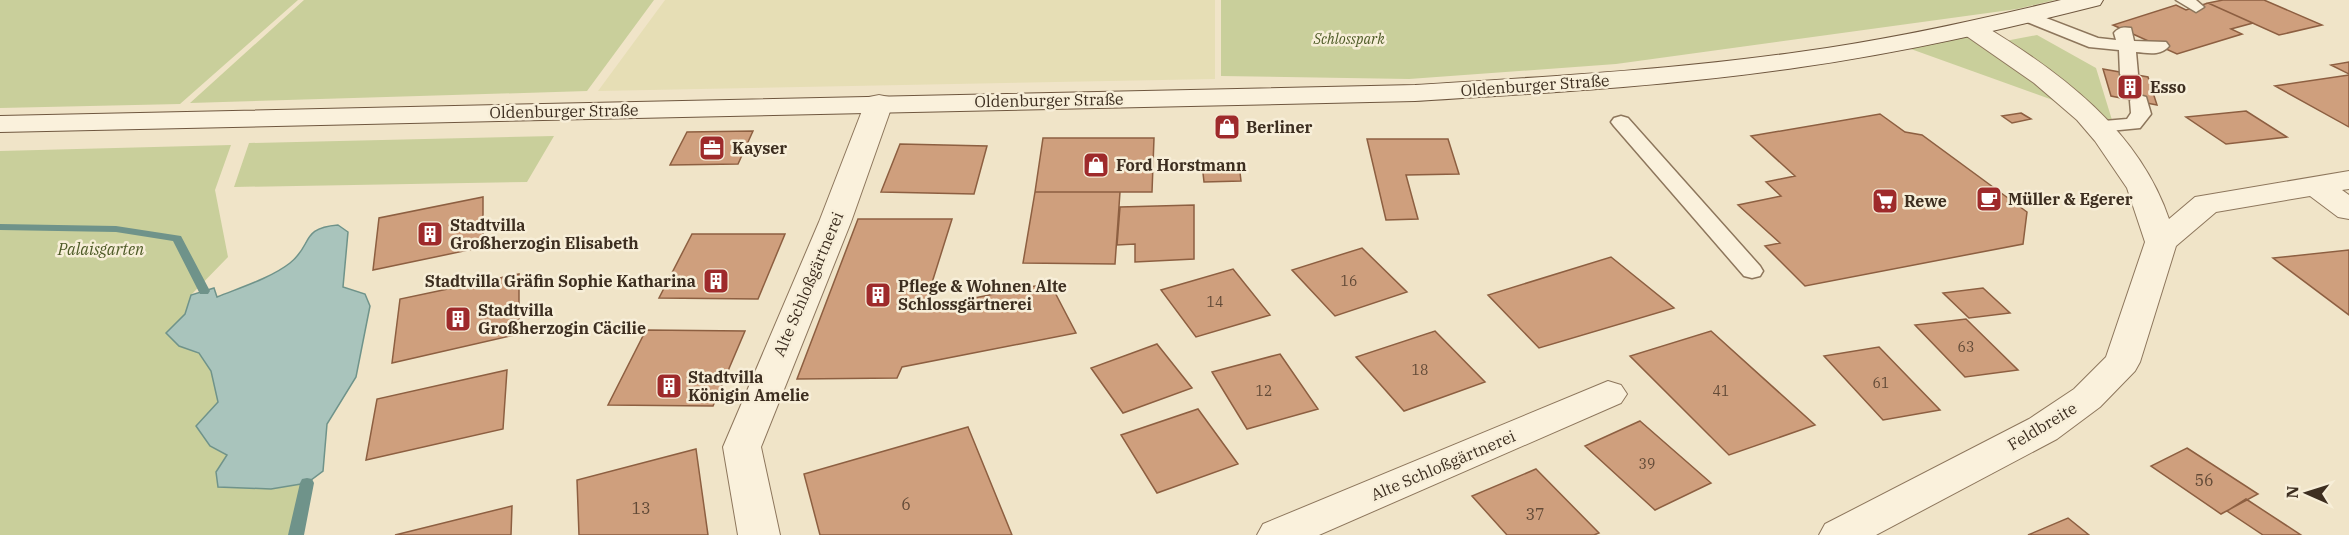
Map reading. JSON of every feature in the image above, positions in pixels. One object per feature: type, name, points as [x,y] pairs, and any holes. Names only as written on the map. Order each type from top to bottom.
[{"type":"street","name":"Oldenburger Straße","points":[[0,124],[1415,93],[1595,81],[1800,60],[1974,30],[2091,0]]},
{"type":"street","points":[[1974,30],[2057,87],[2099,126],[2139,182],[2161,242],[2206,204],[2349,180]]},
{"type":"street","name":"Alte Schloßgärtnerei","points":[[759,535],[742,447],[835,222],[879,103]]},
{"type":"street","points":[[2315,185],[2349,210]]},
{"type":"street","name":"Feldbreite","points":[[1840,535],[2043,429],[2087,398],[2122,362],[2161,242]]},
{"type":"street","name":"Alte Schloßgärtnerei","points":[[1278,535],[1608,394]]},
{"type":"lane","points":[[2028,16],[2095,43],[2128,38],[2155,48],[2160,46]]},
{"type":"lane","points":[[2128,38],[2129,74]]},
{"type":"lane","points":[[2099,126],[2133,124],[2141,114],[2139,101]]},
{"type":"lane","points":[[1621,122],[1752,271]]},
{"type":"shaded area","points":[[665,0],[1215,0],[1215,79],[598,91]]},
{"type":"green space","points":[[0,0],[298,0],[180,104],[0,108]]},
{"type":"green space","points":[[304,0],[654,0],[587,91],[190,103]]},
{"type":"green space","name":"Schlosspark","points":[[1221,0],[2055,0],[2017,9],[1616,64],[1409,79],[1221,76]]},
{"type":"green space","points":[[1974,30],[2099,126],[2050,99],[1897,44]]},
{"type":"green space","points":[[2037,35],[2096,68],[2112,120],[2101,121],[2000,42]]},
{"type":"green space","points":[[554,136],[527,182],[234,187],[249,143]]},
{"type":"green space","name":"Palaisgarten","points":[[231,145],[215,190],[228,257],[191,295],[179,346],[199,352],[211,371],[218,402],[210,446],[227,455],[216,472],[271,489],[307,483],[299,535],[0,535],[0,151]]},
{"type":"water","points":[[338,225],[348,232],[343,287],[365,294],[370,306],[356,377],[327,424],[323,471],[307,483],[271,489],[218,487],[216,472],[227,455],[210,446],[196,426],[218,402],[211,371],[199,353],[179,346],[166,333],[185,314],[191,295],[214,288],[217,297],[264,278],[290,263],[312,234],[326,227]]},
{"type":"building","points":[[2223,0],[2264,0],[2322,25],[2279,35],[2208,3]]},
{"type":"building","points":[[2208,3],[2253,23],[2231,29],[2242,34],[2177,54],[2113,25],[2176,5],[2186,10]]},
{"type":"building","points":[[2349,62],[2349,74],[2331,65]]},
{"type":"building","name":"Esso","points":[[2103,69],[2148,77],[2157,105],[2111,96]]},
{"type":"building","points":[[2349,75],[2349,127],[2275,86]]},
{"type":"building","points":[[2246,111],[2287,137],[2226,144],[2186,117]]},
{"type":"building","points":[[2021,113],[2031,119],[2012,123],[2002,116]]},
{"type":"building","name":"Rewe","points":[[1880,114],[1905,132],[1922,135],[2027,212],[2023,244],[1805,286],[1765,246],[1780,243],[1738,205],[1781,196],[1766,182],[1795,176],[1751,136]]},
{"type":"building","name":"Kayser","points":[[753,131],[738,164],[670,165],[687,132]]},
{"type":"building","name":"Ford Horstmann","points":[[1043,138],[1154,138],[1152,192],[1035,192]]},
{"type":"building","points":[[1367,139],[1448,139],[1459,174],[1406,175],[1418,219],[1386,220]]},
{"type":"building","points":[[900,144],[987,146],[974,194],[881,192]]},
{"type":"building","points":[[1202,164],[1239,164],[1241,181],[1204,182]]},
{"type":"building","points":[[1035,192],[1120,192],[1115,264],[1023,263]]},
{"type":"building","name":"Stadtvilla Großherzogin Elisabeth","points":[[483,197],[483,247],[373,270],[379,218]]},
{"type":"building","points":[[1194,205],[1194,259],[1135,262],[1135,244],[1117,245],[1120,207]]},
{"type":"building","name":"Pflege & Wohnen Alte Schlossgärtnerei","points":[[858,219],[952,219],[924,308],[1050,283],[1076,333],[902,367],[897,378],[797,379]]},
{"type":"building","name":"Stadtvilla Gräfin Sophie Katharina","points":[[692,234],[785,234],[758,299],[659,298]]},
{"type":"building","points":[[1362,248],[1407,292],[1335,316],[1292,270]]},
{"type":"building","points":[[2349,250],[2349,315],[2273,258]]},
{"type":"building","points":[[1611,257],[1674,308],[1539,348],[1488,295]]},
{"type":"building","points":[[1233,269],[1270,315],[1196,337],[1161,290]]},
{"type":"building","name":"Stadtvilla Großherzogin Cäcilie","points":[[519,274],[519,334],[392,363],[400,299]]},
{"type":"building","points":[[1983,288],[2010,313],[1969,318],[1943,293]]},
{"type":"building","points":[[1966,319],[2018,370],[1965,377],[1915,325]]},
{"type":"building","name":"Stadtvilla Königin Amelie","points":[[646,330],[745,331],[713,406],[608,405]]},
{"type":"building","points":[[1435,331],[1485,382],[1404,411],[1356,357]]},
{"type":"building","points":[[1711,331],[1815,425],[1729,455],[1630,356]]},
{"type":"building","points":[[1157,344],[1192,388],[1123,413],[1091,368]]},
{"type":"building","points":[[1879,347],[1940,410],[1883,420],[1824,356]]},
{"type":"building","points":[[1280,354],[1318,409],[1247,429],[1212,372]]},
{"type":"building","points":[[507,370],[503,429],[366,460],[377,399]]},
{"type":"building","points":[[1198,409],[1238,464],[1157,493],[1121,435]]},
{"type":"building","points":[[1640,421],[1711,483],[1655,510],[1585,446]]},
{"type":"building","points":[[968,427],[1012,535],[820,535],[804,474]]},
{"type":"building","points":[[2187,448],[2258,494],[2221,514],[2151,466]]},
{"type":"building","points":[[696,449],[708,535],[579,535],[577,480]]},
{"type":"building","points":[[1536,469],[1599,533],[1594,535],[1507,535],[1472,496]]},
{"type":"building","points":[[2246,499],[2301,535],[2263,535],[2227,511]]},
{"type":"building","points":[[512,506],[511,535],[395,535]]},
{"type":"building","points":[[2068,518],[2089,535],[2028,535]]},
{"type":"waterway","points":[[0,227],[116,229],[177,238],[204,291]]},
{"type":"waterway","points":[[296,535],[307,483]]},
{"type":"place","name":"Esso","points":[[2130,87]]},
{"type":"place","name":"Berliner","points":[[1227,127]]},
{"type":"place","name":"Kayser","points":[[712,148]]},
{"type":"place","name":"Ford Horstmann","points":[[1096,165]]},
{"type":"place","name":"Müller & Egerer","points":[[1989,199]]},
{"type":"place","name":"Rewe","points":[[1885,201]]},
{"type":"place","name":"Stadtvilla Großherzogin Elisabeth","points":[[430,234]]},
{"type":"place","name":"Stadtvilla Gräfin Sophie Katharina","points":[[716,281]]},
{"type":"place","name":"Pflege & Wohnen Alte Schlossgärtnerei","points":[[878,295]]},
{"type":"place","name":"Stadtvilla Großherzogin Cäcilie","points":[[458,319]]},
{"type":"place","name":"Stadtvilla Königin Amelie","points":[[669,386]]}]
